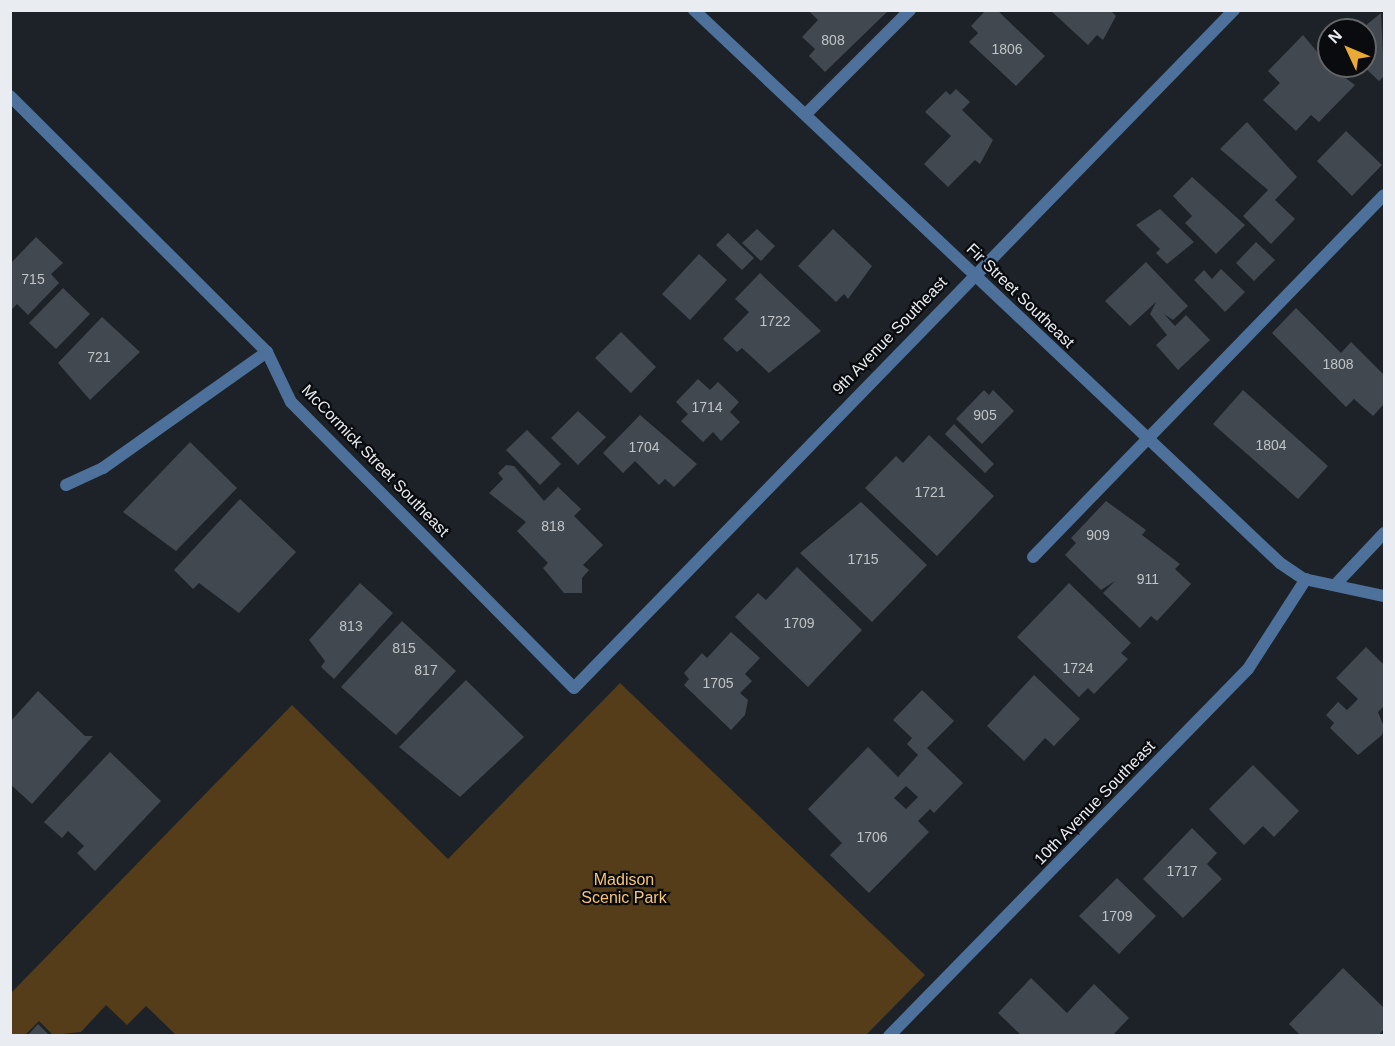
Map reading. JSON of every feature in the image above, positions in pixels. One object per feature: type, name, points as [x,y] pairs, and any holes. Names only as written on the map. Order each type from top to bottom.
[{"type":"street","name":"Fir Street Southeast","points":[[694,10],[807,113],[1146,439],[1280,563],[1306,579],[1384,596]]},
{"type":"street","points":[[807,113],[910,10]]},
{"type":"street","name":"9th Avenue Southeast","points":[[574,688],[973,274],[1234,10]]},
{"type":"street","name":"McCormick Street Southeast","points":[[10,96],[267,352],[291,402],[574,688]]},
{"type":"street","points":[[1033,557],[1384,195]]},
{"type":"street","points":[[66,485],[104,468],[267,352]]},
{"type":"street","points":[[1336,584],[1384,533]]},
{"type":"street","name":"10th Avenue Southeast","points":[[889,1035],[1248,669],[1285,620],[1306,579]]},
{"type":"green space","name":"Madison Scenic Park","points":[[620,683],[925,975],[866,1035],[177,1036],[146,1006],[127,1025],[106,1005],[81,1032],[53,1035],[39,1021],[25,1035],[11,1035],[11,993],[292,705],[448,859]]},
{"type":"building","points":[[808,10],[889,10],[825,72],[809,56],[815,49],[802,37],[818,20]]},
{"type":"building","points":[[986,10],[997,10],[1045,56],[1016,86],[969,42],[978,33],[971,26]]},
{"type":"building","points":[[1050,10],[1110,10],[1116,16],[1103,40],[1097,35],[1088,45]]},
{"type":"building","points":[[1381,13],[1384,76],[1379,81],[1376,78],[1377,18],[1375,18]]},
{"type":"building","points":[[1303,35],[1317,52],[1317,78],[1345,78],[1355,85],[1319,122],[1311,115],[1296,131],[1263,100],[1280,83],[1268,71]]},
{"type":"building","points":[[956,89],[970,102],[962,110],[993,140],[980,164],[975,160],[948,187],[924,164],[951,136],[925,112],[946,91],[950,95]]},
{"type":"building","points":[[1247,122],[1297,177],[1275,200],[1295,219],[1271,244],[1243,216],[1268,190],[1220,149]]},
{"type":"building","points":[[1346,131],[1382,165],[1352,196],[1317,161]]},
{"type":"building","points":[[1192,177],[1245,225],[1216,254],[1185,223],[1192,216],[1173,196]]},
{"type":"building","points":[[1160,209],[1194,242],[1167,264],[1156,253],[1160,249],[1136,225]]},
{"type":"building","points":[[757,229],[775,246],[761,261],[742,243]]},
{"type":"building","points":[[833,229],[872,266],[848,299],[844,294],[836,302],[798,266]]},
{"type":"building","points":[[728,233],[754,258],[742,270],[716,245]]},
{"type":"building","points":[[36,237],[63,263],[51,274],[59,283],[28,315],[17,304],[10,311],[10,264]]},
{"type":"building","points":[[1256,242],[1275,260],[1254,281],[1236,263]]},
{"type":"building","points":[[699,254],[727,280],[690,320],[662,294]]},
{"type":"building","points":[[1146,262],[1188,306],[1173,320],[1164,314],[1175,326],[1186,315],[1210,340],[1178,370],[1156,345],[1167,335],[1150,314],[1156,302],[1130,326],[1105,301]]},
{"type":"building","points":[[1221,269],[1245,292],[1225,312],[1194,280],[1204,270],[1212,279]]},
{"type":"building","points":[[760,273],[821,331],[769,373],[742,348],[737,352],[723,339],[749,312],[735,299]]},
{"type":"building","points":[[63,288],[90,314],[56,349],[29,323]]},
{"type":"building","points":[[1296,308],[1341,353],[1351,342],[1384,375],[1384,404],[1373,416],[1354,399],[1346,407],[1272,333]]},
{"type":"building","points":[[102,317],[140,352],[90,400],[58,363]]},
{"type":"building","points":[[621,332],[656,367],[631,393],[595,358]]},
{"type":"building","points":[[698,379],[710,390],[718,382],[739,402],[730,412],[740,422],[721,441],[713,432],[703,442],[681,421],[688,414],[676,402]]},
{"type":"building","points":[[984,390],[989,395],[993,390],[1014,411],[982,444],[956,419]]},
{"type":"building","points":[[1243,390],[1328,466],[1298,499],[1213,424]]},
{"type":"building","points":[[578,411],[606,437],[578,465],[551,438]]},
{"type":"building","points":[[640,415],[697,464],[674,487],[665,479],[659,485],[635,461],[623,473],[603,453]]},
{"type":"building","points":[[954,424],[994,464],[985,473],[945,434]]},
{"type":"building","points":[[527,430],[561,464],[540,485],[506,450]]},
{"type":"building","points":[[929,435],[994,496],[937,556],[865,488],[896,456],[903,463]]},
{"type":"building","points":[[190,442],[237,488],[176,551],[123,512]]},
{"type":"building","points":[[506,465],[514,466],[544,501],[558,487],[581,509],[574,516],[603,545],[583,565],[589,570],[582,578],[582,593],[564,593],[543,568],[548,563],[517,531],[526,522],[489,493],[503,479],[498,473]]},
{"type":"building","points":[[240,499],[296,552],[239,613],[199,583],[193,589],[174,570]]},
{"type":"building","points":[[1106,501],[1146,530],[1142,535],[1180,564],[1175,569],[1191,584],[1157,621],[1151,616],[1140,628],[1103,593],[1115,581],[1101,590],[1065,555],[1076,543],[1071,538]]},
{"type":"building","points":[[861,502],[927,565],[872,622],[800,553]]},
{"type":"building","points":[[797,567],[862,630],[808,687],[735,617],[758,593],[766,600]]},
{"type":"building","points":[[360,583],[393,613],[334,679],[321,667],[325,661],[309,640]]},
{"type":"building","points":[[1069,583],[1131,643],[1121,653],[1128,659],[1094,694],[1088,688],[1079,697],[1017,637]]},
{"type":"building","points":[[402,621],[456,671],[396,735],[341,687]]},
{"type":"building","points":[[731,632],[760,658],[745,674],[752,681],[740,693],[748,700],[745,715],[731,730],[684,685],[689,679],[684,673],[702,653],[707,658]]},
{"type":"building","points":[[1366,647],[1384,665],[1384,706],[1378,712],[1384,727],[1382,735],[1358,755],[1330,728],[1334,723],[1326,715],[1338,702],[1347,710],[1358,699],[1336,678]]},
{"type":"building","points":[[1034,675],[1080,719],[1054,746],[1045,738],[1024,761],[987,726]]},
{"type":"building","points":[[466,680],[524,737],[460,797],[399,747]]},
{"type":"building","points":[[922,690],[954,721],[927,748],[963,783],[934,813],[930,809],[918,821],[929,832],[869,893],[830,855],[842,843],[808,809],[868,747],[898,777],[918,755],[907,744],[912,738],[893,720]],"holes":[[[906,786],[918,797],[906,809],[894,798]]]},
{"type":"building","points":[[38,691],[85,736],[93,736],[32,804],[10,784],[10,722]]},
{"type":"building","points":[[110,752],[161,801],[95,871],[77,853],[84,846],[68,831],[62,838],[44,822]]},
{"type":"building","points":[[1253,765],[1299,811],[1274,837],[1263,826],[1244,845],[1209,809]]},
{"type":"building","points":[[1192,828],[1217,853],[1207,864],[1222,879],[1183,918],[1143,879]]},
{"type":"building","points":[[1117,878],[1156,916],[1119,954],[1079,916]]},
{"type":"building","points":[[1343,968],[1384,1008],[1384,1029],[1378,1036],[1301,1036],[1289,1024]]},
{"type":"building","points":[[1031,978],[1067,1013],[1094,984],[1129,1018],[1112,1036],[1022,1036],[998,1013]]},
{"type":"building","points":[[38,1024],[50,1036],[27,1036]]}]
